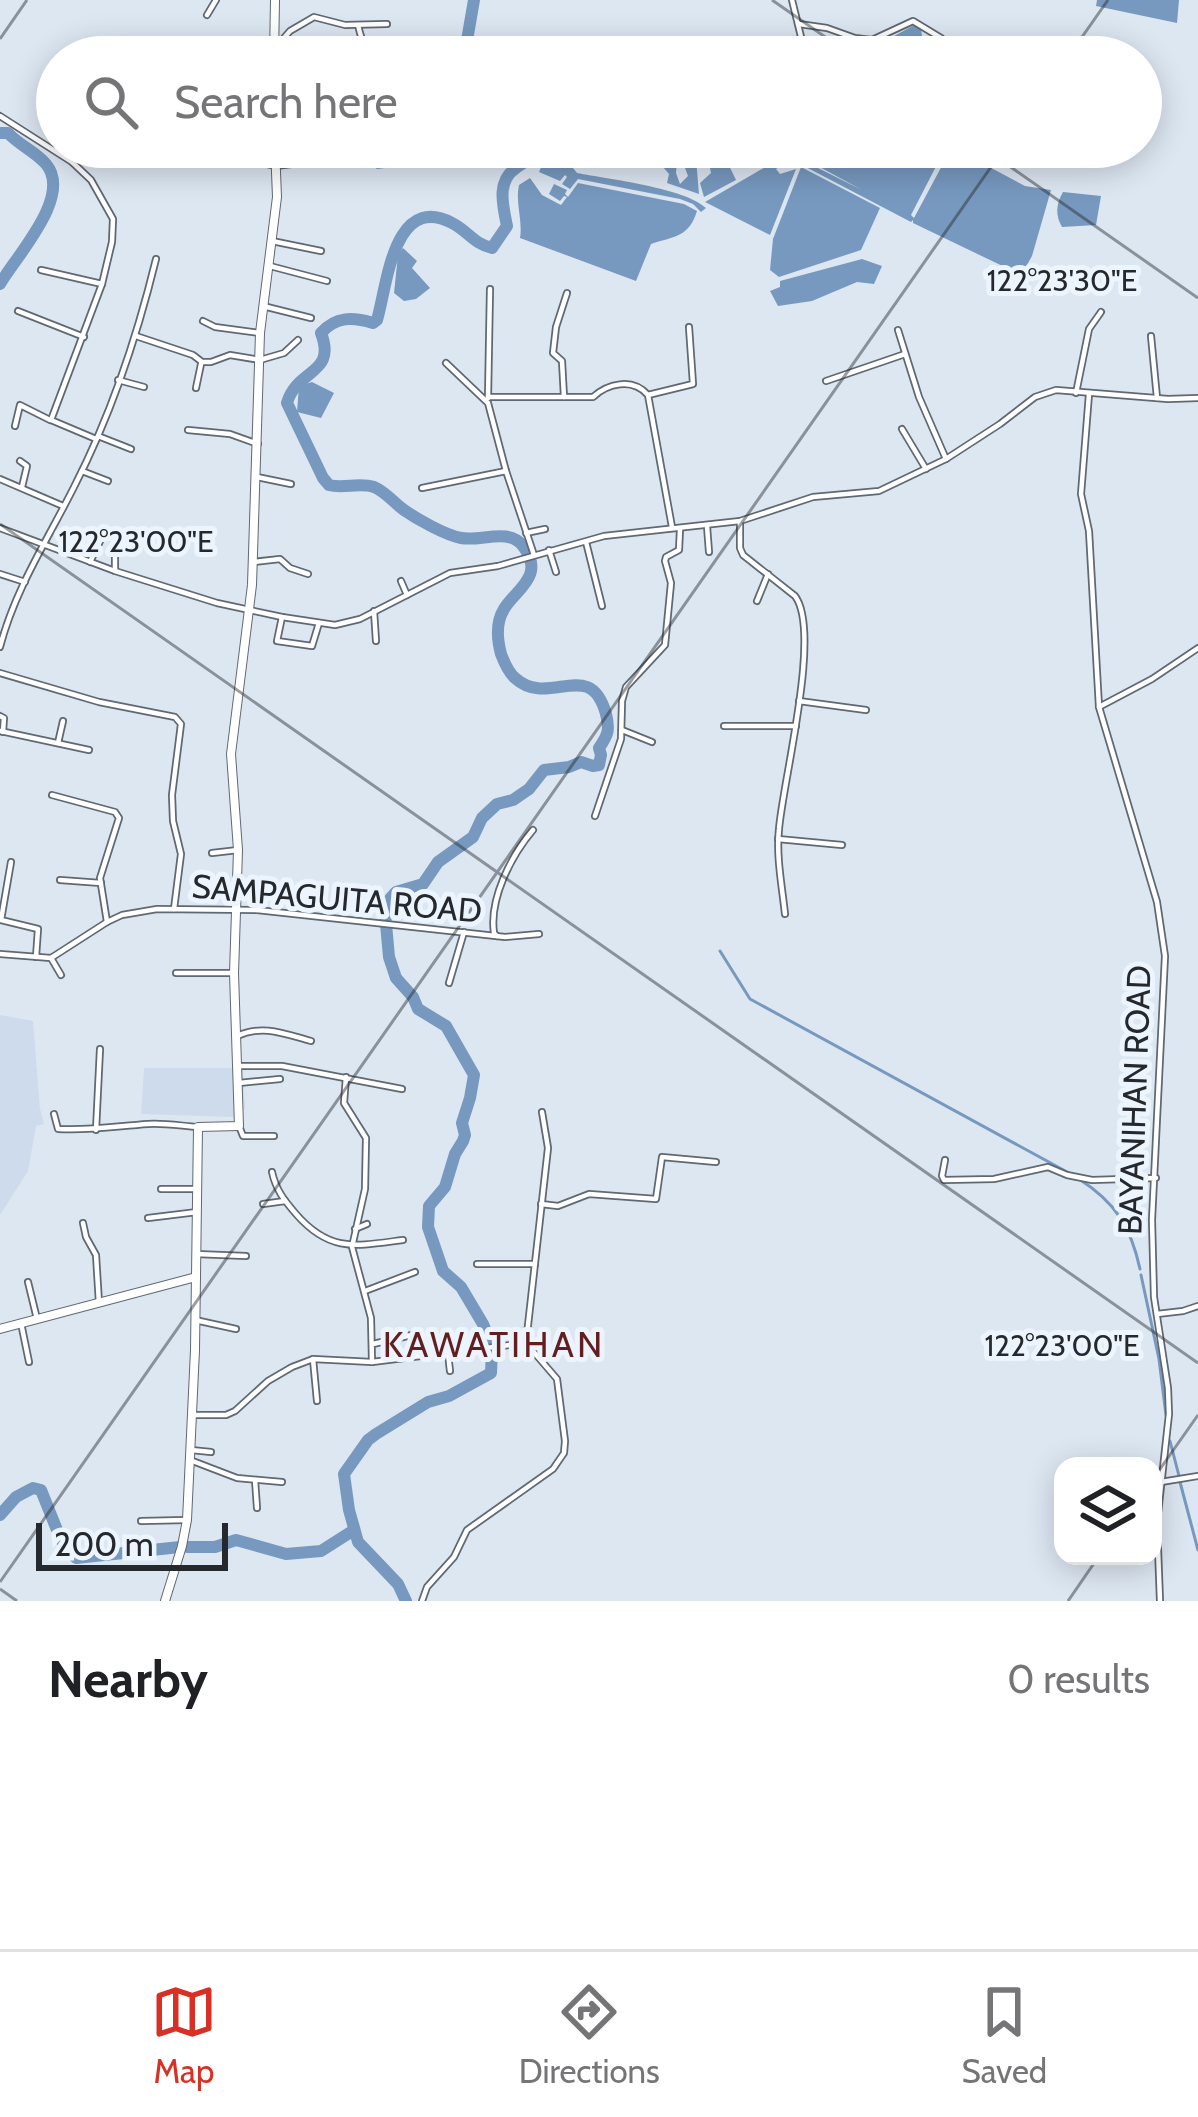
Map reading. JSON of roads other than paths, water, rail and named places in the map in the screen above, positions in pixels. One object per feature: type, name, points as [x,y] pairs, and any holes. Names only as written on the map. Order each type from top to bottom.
[{"type":"street","points":[[207,15],[216,0]]},
{"type":"street","points":[[274,36],[275,0]]},
{"type":"street","points":[[792,0],[801,36]]},
{"type":"street","points":[[286,36],[314,17],[358,25],[387,24]]},
{"type":"street","points":[[881,36],[913,21],[938,36]]},
{"type":"street","points":[[799,24],[849,36]]},
{"type":"street","points":[[358,25],[360,36]]},
{"type":"street","points":[[0,116],[36,139]]},
{"type":"street","points":[[51,420],[84,337],[112,242],[113,219],[91,180],[78,168]]},
{"type":"street","points":[[274,1136],[243,1136],[239,1126],[234,973],[238,850],[232,754],[250,610],[260,333],[277,197],[276,168]]},
{"type":"street","points":[[272,241],[321,251]]},
{"type":"street","points":[[1,642],[11,611],[97,438],[136,335],[156,259]]},
{"type":"street","points":[[270,266],[328,281]]},
{"type":"street","points":[[41,270],[102,284]]},
{"type":"street","points":[[490,289],[488,400],[532,555]]},
{"type":"street","points":[[564,397],[562,361],[554,353],[567,293]]},
{"type":"street","points":[[263,306],[311,318]]},
{"type":"street","points":[[18,311],[84,337]]},
{"type":"street","points":[[1076,393],[1090,329],[1101,312]]},
{"type":"street","points":[[203,321],[260,333]]},
{"type":"street","points":[[648,395],[693,384],[689,327]]},
{"type":"street","points":[[898,330],[919,397],[946,459]]},
{"type":"street","points":[[136,335],[202,362],[230,355],[260,360],[284,353],[298,340]]},
{"type":"street","points":[[1151,336],[1157,398]]},
{"type":"street","points":[[193,355],[196,344]]},
{"type":"street","points":[[826,381],[905,354]]},
{"type":"street","points":[[196,388],[202,362]]},
{"type":"street","points":[[446,363],[488,400],[596,397],[604,386],[634,384],[648,395],[679,550],[665,561],[671,584],[665,645],[626,687],[622,730],[595,816]]},
{"type":"street","points":[[118,380],[143,387]]},
{"type":"street","points":[[0,528],[115,571],[250,610],[335,625],[450,573],[498,566],[586,539],[740,521],[813,497],[879,491],[946,459],[1035,397],[1056,390],[1198,398]]},
{"type":"street","name":"BAYANIHAN ROAD","points":[[1089,394],[1081,494],[1089,531],[1099,707],[1157,902],[1163,939],[1165,998],[1152,1220],[1152,1270],[1168,1388],[1162,1472]]},
{"type":"street","points":[[14,426],[20,405],[130,449]]},
{"type":"street","points":[[902,429],[926,469]]},
{"type":"street","points":[[188,430],[230,434],[258,444]]},
{"type":"street","points":[[20,461],[27,466],[22,488]]},
{"type":"street","points":[[82,471],[108,481]]},
{"type":"street","points":[[422,488],[506,472]]},
{"type":"street","points":[[257,477],[291,484]]},
{"type":"street","points":[[0,478],[63,506]]},
{"type":"street","points":[[740,521],[743,556],[801,603],[804,622],[799,701],[778,838],[785,914]]},
{"type":"street","points":[[706,526],[710,552]]},
{"type":"street","points":[[526,533],[545,529]]},
{"type":"street","points":[[91,562],[105,531]]},
{"type":"street","points":[[586,539],[602,606]]},
{"type":"street","points":[[115,549],[115,571]]},
{"type":"street","points":[[549,550],[556,572]]},
{"type":"street","points":[[253,562],[280,559],[308,574]]},
{"type":"street","points":[[0,574],[25,583]]},
{"type":"street","points":[[757,602],[768,574]]},
{"type":"street","points":[[401,581],[407,596]]},
{"type":"street","points":[[0,608],[11,611]]},
{"type":"street","points":[[374,611],[376,641]]},
{"type":"street","points":[[335,615],[335,625]]},
{"type":"street","points":[[282,617],[279,644],[312,646],[319,623]]},
{"type":"street","points":[[1099,707],[1198,648]]},
{"type":"street","points":[[0,673],[99,702],[175,717],[181,724],[172,795],[181,854],[174,909]]},
{"type":"street","points":[[799,701],[866,710]]},
{"type":"street","points":[[0,716],[4,718],[2,731],[88,750]]},
{"type":"street","points":[[58,743],[63,721]]},
{"type":"street","points":[[724,726],[796,725]]},
{"type":"street","points":[[622,730],[652,742]]},
{"type":"street","points":[[52,795],[115,812],[119,818],[103,866],[106,922]]},
{"type":"street","points":[[497,936],[493,916],[519,847],[532,830]]},
{"type":"street","points":[[778,838],[842,844]]},
{"type":"street","points":[[212,853],[238,850]]},
{"type":"street","points":[[10,862],[1,920],[38,929],[36,957]]},
{"type":"street","points":[[61,880],[101,883]]},
{"type":"street","points":[[257,910],[260,883]]},
{"type":"street","name":"SAMPAGUITA ROAD","points":[[52,958],[106,922],[140,911],[174,909],[257,910],[497,936],[539,934]]},
{"type":"street","points":[[449,983],[464,932]]},
{"type":"street","points":[[0,954],[52,958],[61,975]]},
{"type":"street","points":[[176,973],[234,973]]},
{"type":"street","points":[[237,1036],[264,1029],[311,1041]]},
{"type":"street","points":[[96,1130],[100,1048]]},
{"type":"street","points":[[239,1066],[268,1065],[402,1089]]},
{"type":"street","points":[[346,1077],[344,1103],[366,1138],[365,1189],[352,1246],[365,1291],[374,1344],[372,1362]]},
{"type":"street","points":[[239,1082],[280,1079]]},
{"type":"street","points":[[422,1601],[428,1586],[448,1567],[467,1530],[544,1476],[564,1453],[557,1379],[526,1343],[548,1148],[542,1112]]},
{"type":"street","points":[[54,1114],[58,1129],[239,1126]]},
{"type":"street","points":[[165,1601],[187,1520],[198,1127]]},
{"type":"street","points":[[541,1204],[558,1206],[589,1194],[656,1199],[662,1157],[716,1162]]},
{"type":"street","points":[[944,1160],[944,1180],[994,1179],[1048,1167],[1092,1180],[1156,1178]]},
{"type":"street","points":[[272,1172],[285,1202],[316,1234],[332,1243],[352,1246],[403,1240]]},
{"type":"street","points":[[161,1189],[197,1189]]},
{"type":"street","points":[[263,1204],[285,1202]]},
{"type":"street","points":[[148,1218],[197,1212]]},
{"type":"street","points":[[83,1223],[96,1255],[99,1303]]},
{"type":"street","points":[[355,1229],[367,1224]]},
{"type":"street","points":[[196,1254],[246,1256]]},
{"type":"street","points":[[477,1264],[535,1264]]},
{"type":"street","points":[[365,1291],[415,1272]]},
{"type":"street","points":[[0,1329],[196,1277]]},
{"type":"street","points":[[28,1282],[37,1319]]},
{"type":"street","points":[[1157,1314],[1198,1306]]},
{"type":"street","points":[[195,1320],[236,1329]]},
{"type":"street","points":[[21,1323],[29,1361]]},
{"type":"street","points":[[374,1344],[416,1334]]},
{"type":"street","points":[[193,1415],[235,1411],[268,1381],[313,1360],[372,1362],[526,1343]]},
{"type":"street","points":[[448,1354],[450,1371]]},
{"type":"street","points":[[313,1360],[317,1401]]},
{"type":"street","points":[[190,1455],[211,1452]]},
{"type":"street","points":[[190,1455],[227,1475],[282,1482]]},
{"type":"street","points":[[1162,1482],[1198,1476]]},
{"type":"street","points":[[255,1480],[256,1508]]},
{"type":"street","points":[[141,1521],[187,1520]]},
{"type":"street","name":"BAYANIHAN ROAD","points":[[1157,1565],[1160,1601]]},
{"type":"water","points":[[1097,0],[1179,0],[1177,23],[1096,6]]},
{"type":"water","points":[[916,24],[921,27],[922,36],[894,36]]},
{"type":"water","points":[[541,168],[573,168],[577,173],[664,190],[706,208],[701,212],[680,199],[578,179],[570,189],[562,184],[565,175],[560,181],[539,172]]},
{"type":"water","points":[[664,168],[676,168],[680,184],[688,176],[685,168],[697,168],[699,194],[667,183],[669,174]]},
{"type":"water","points":[[710,168],[730,168],[736,180],[704,197],[700,183],[711,173]]},
{"type":"water","points":[[764,168],[778,168],[780,174],[796,169],[770,235],[705,202]]},
{"type":"water","points":[[801,168],[880,208],[861,250],[779,277],[770,270],[773,239]]},
{"type":"water","points":[[808,168],[818,168],[862,190],[822,168],[935,168],[911,215],[914,218],[941,168],[991,168],[1025,186],[1051,190],[1032,256],[1023,272],[1015,272]]},
{"type":"water","points":[[530,178],[542,195],[561,205],[567,197],[560,201],[549,194],[554,184],[567,190],[568,197],[578,183],[684,204],[697,211],[685,231],[651,244],[636,281],[520,238],[519,185]]},
{"type":"water","points":[[1063,192],[1101,196],[1096,225],[1062,227],[1057,210]]},
{"type":"water","points":[[403,248],[417,261],[412,268],[430,288],[404,301],[394,293]]},
{"type":"water","points":[[862,259],[882,266],[874,284],[857,282],[812,301],[778,306],[770,291],[780,287],[780,281]]},
{"type":"water","points":[[312,382],[334,393],[321,418],[297,412],[299,386]]},
{"type":"waterway","points":[[468,36],[474,0]]},
{"type":"waterway","points":[[0,133],[8,133],[36,155]]},
{"type":"waterway","points":[[0,284],[48,208],[53,192],[48,168]]},
{"type":"waterway","points":[[491,1344],[461,1287],[443,1271],[428,1227],[429,1206],[445,1187],[465,1135],[462,1123],[474,1075],[446,1026],[418,1009],[396,978],[385,913],[396,892],[423,884],[438,862],[473,837],[482,818],[497,804],[529,789],[544,770],[581,762],[599,765],[607,720],[599,697],[590,688],[528,686],[505,664],[498,625],[504,609],[527,581],[531,566],[517,540],[447,534],[374,487],[329,485],[287,403],[324,357],[321,333],[327,327],[345,319],[377,320],[396,248],[417,220],[432,217],[452,223],[492,248],[507,226],[502,194],[517,168]]},
{"type":"waterway","points":[[720,951],[750,999],[1069,1173]]},
{"type":"waterway","points":[[1079,1179],[1120,1217],[1140,1269]]},
{"type":"waterway","points":[[1141,1275],[1166,1415]]},
{"type":"waterway","points":[[406,1601],[398,1584],[358,1542],[344,1474],[376,1434],[428,1402],[491,1373],[492,1350]]},
{"type":"waterway","points":[[1170,1441],[1179,1476]]},
{"type":"waterway","points":[[1180,1482],[1198,1550]]},
{"type":"waterway","points":[[0,1515],[16,1497],[33,1488],[41,1490],[61,1540],[76,1558],[180,1547]]},
{"type":"waterway","points":[[187,1547],[215,1547],[236,1540],[286,1554],[321,1551],[354,1530]]},
{"type":"district","name":"KAWATIHAN","points":[[494,1344]]}]
